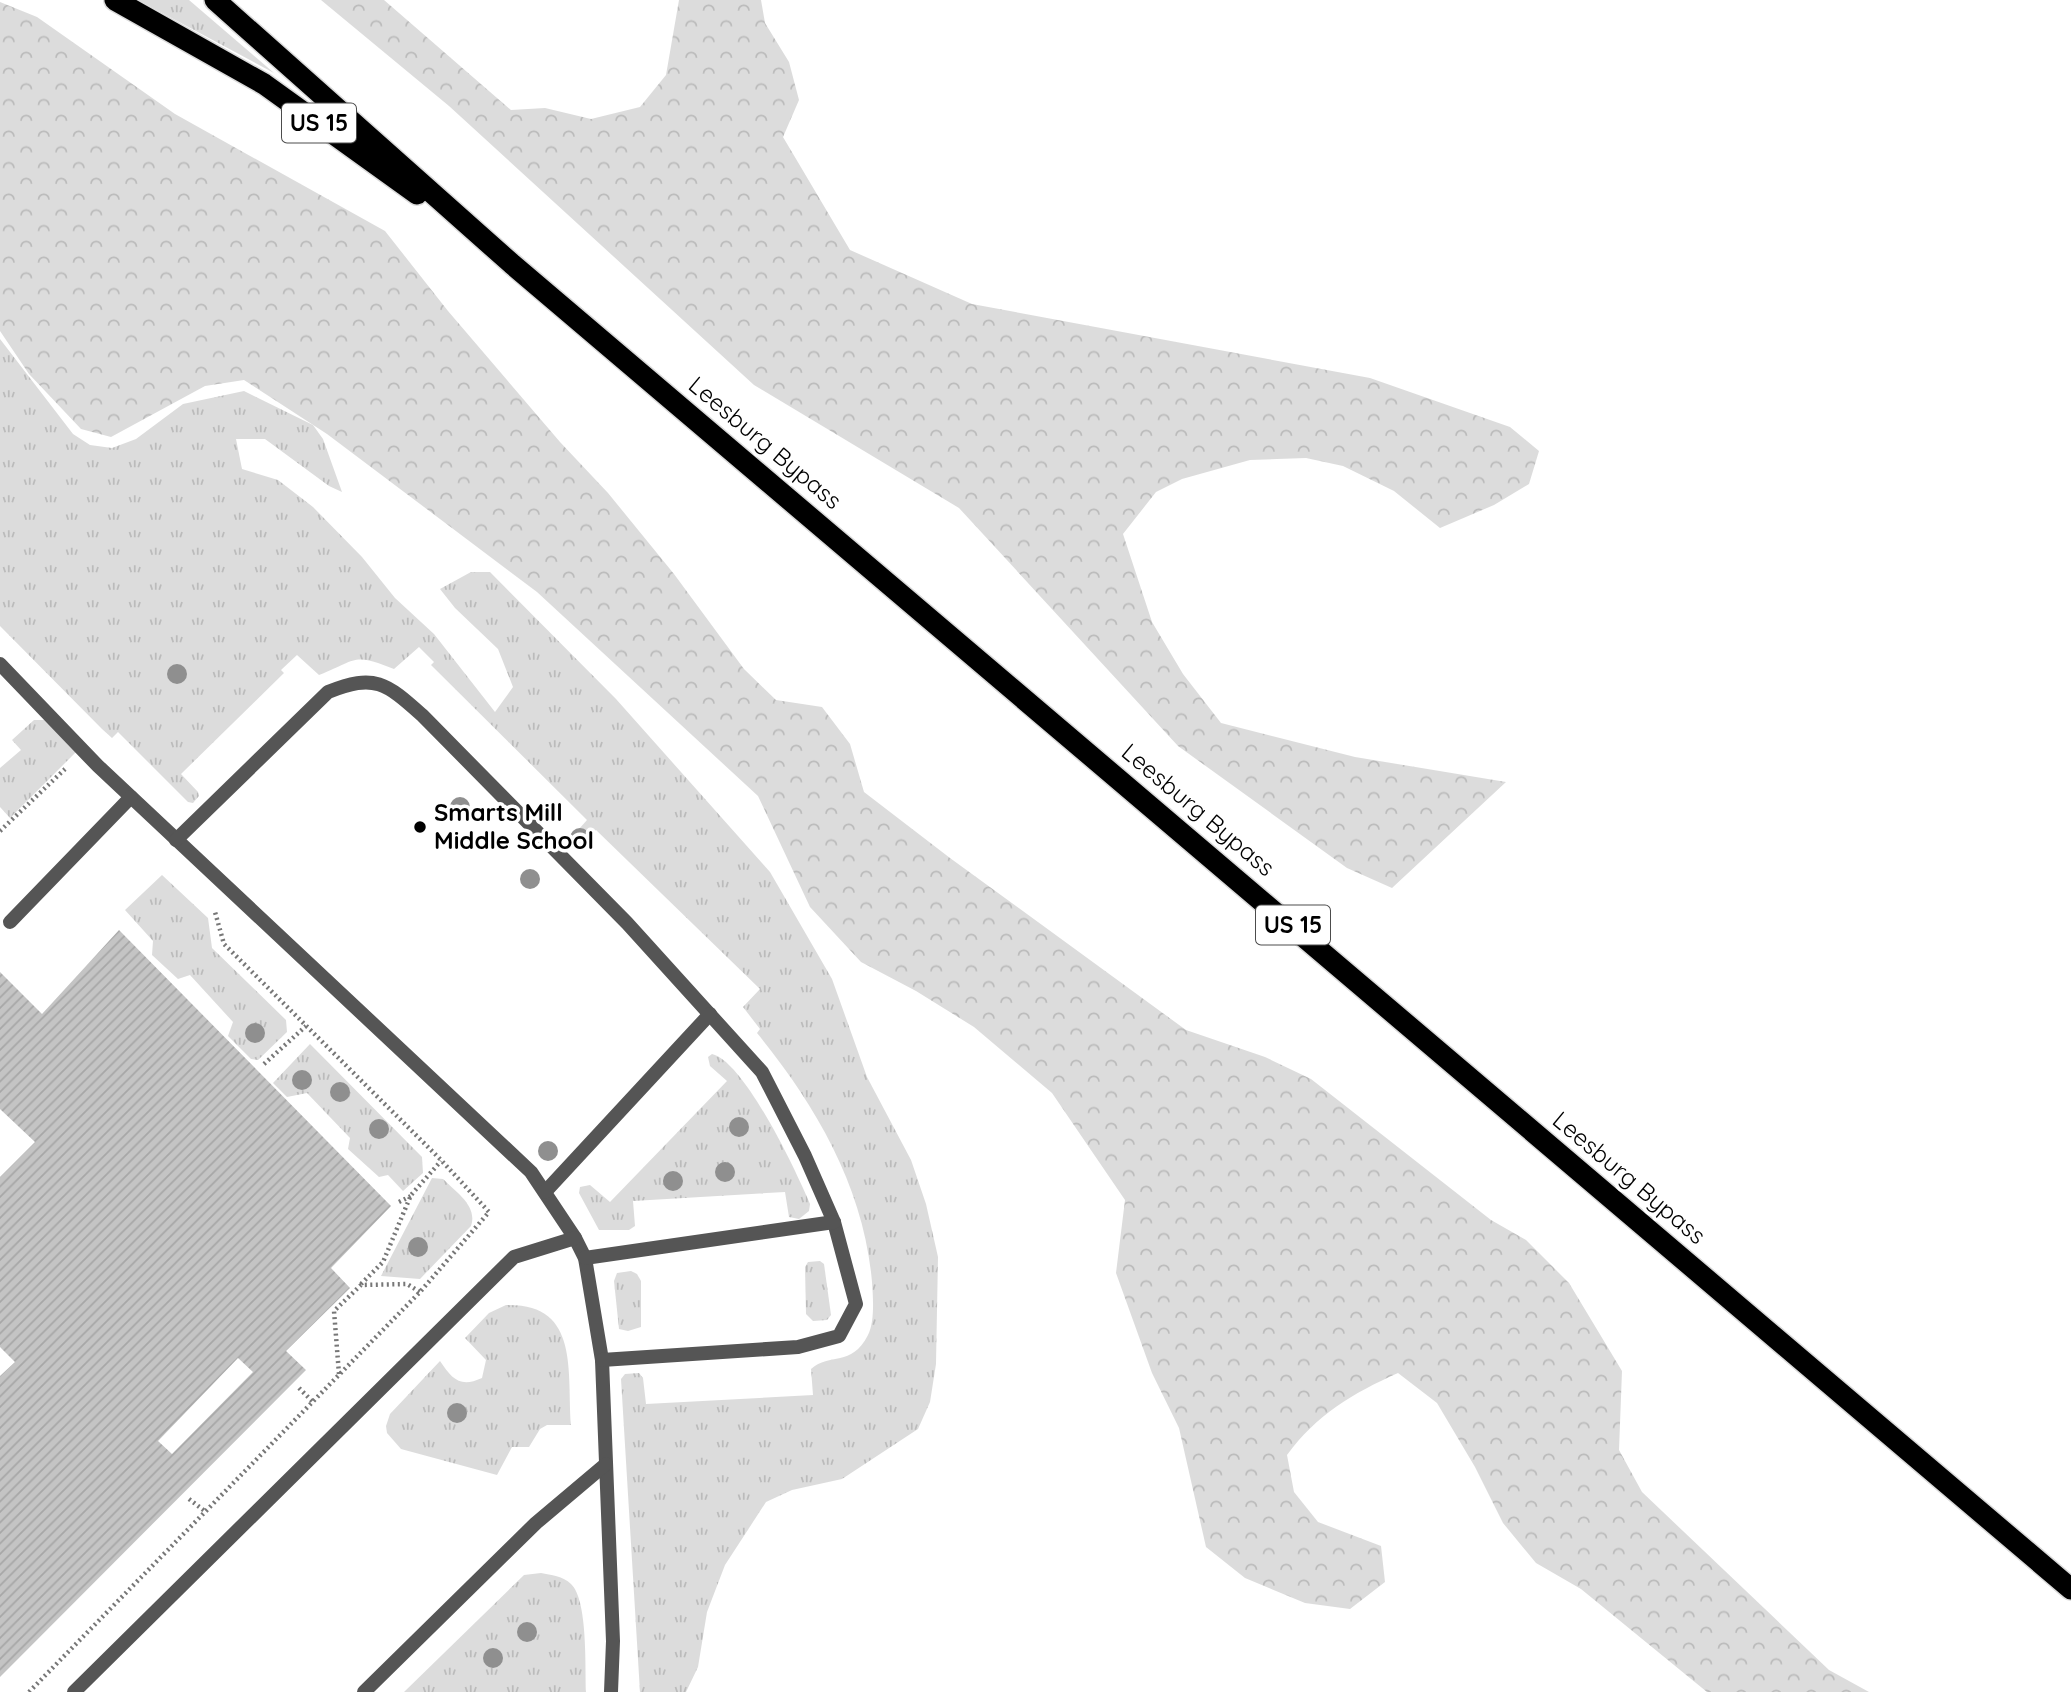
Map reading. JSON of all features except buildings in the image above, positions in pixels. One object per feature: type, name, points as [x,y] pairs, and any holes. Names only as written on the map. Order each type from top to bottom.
[{"type":"highway","name":"Leesburg Bypass","points":[[115,0],[264,84],[512,264]]},
{"type":"highway","name":"Leesburg Bypass","points":[[215,0],[512,264],[978,657],[2071,1589]]},
{"type":"lane","points":[[0,664],[131,797],[531,1172],[576,1238],[585,1258],[602,1360],[613,1641],[611,1692]]},
{"type":"lane","points":[[176,839],[328,692],[356,680],[390,687],[422,715],[627,923],[762,1072],[805,1156],[834,1222],[856,1304],[839,1336],[798,1348],[602,1360]]},
{"type":"lane","points":[[10,922],[131,797]]},
{"type":"lane","points":[[545,1192],[710,1014]]},
{"type":"lane","points":[[585,1258],[834,1222]]},
{"type":"lane","points":[[74,1692],[514,1257],[576,1238]]},
{"type":"lane","points":[[364,1692],[536,1523],[606,1464]]},
{"type":"path","points":[[0,831],[83,751]]},
{"type":"path","points":[[29,1692],[420,1292],[489,1212],[441,1160],[224,944],[216,913],[207,904]]},
{"type":"path","points":[[264,1064],[306,1026]]},
{"type":"path","points":[[339,1375],[334,1311],[383,1262],[411,1195],[441,1160]]},
{"type":"path","points":[[399,1202],[411,1195]]},
{"type":"path","points":[[361,1285],[407,1284],[420,1292]]},
{"type":"path","points":[[299,1388],[313,1402]]},
{"type":"path","points":[[189,1499],[206,1511]]},
{"type":"green space","points":[[138,0],[189,0],[274,73]]},
{"type":"green space","points":[[321,0],[384,0],[511,110],[545,108],[591,119],[640,107],[666,75],[679,0],[761,0],[765,23],[789,62],[799,100],[783,137],[850,250],[972,304],[1370,378],[1510,427],[1539,451],[1529,484],[1494,505],[1440,528],[1394,491],[1343,466],[1306,458],[1250,460],[1182,479],[1156,492],[1123,534],[1152,622],[1183,674],[1221,723],[1355,757],[1506,782],[1392,888],[1347,868],[1178,746],[959,508],[754,385],[449,106]]},
{"type":"green space","points":[[0,2],[37,17],[175,114],[385,231],[448,311],[560,442],[608,493],[674,574],[744,669],[776,700],[822,707],[850,744],[864,792],[1186,1030],[1265,1057],[1311,1079],[1491,1220],[1526,1240],[1569,1283],[1622,1371],[1619,1450],[1642,1492],[1829,1670],[1869,1692],[1707,1692],[1581,1589],[1536,1563],[1503,1523],[1475,1467],[1437,1403],[1398,1373],[1336,1406],[1310,1428],[1287,1455],[1294,1492],[1318,1522],[1381,1546],[1385,1582],[1350,1609],[1305,1603],[1245,1578],[1206,1547],[1179,1428],[1152,1373],[1116,1273],[1125,1200],[1052,1093],[974,1027],[916,991],[861,962],[810,907],[758,796],[537,592],[327,434],[244,380],[205,386],[111,437],[81,429],[29,374],[0,331]]},
{"type":"green space","points":[[0,339],[73,434],[90,445],[112,448],[136,439],[183,404],[244,391],[313,425],[323,439],[342,492],[329,486],[265,439],[236,439],[242,469],[278,480],[313,507],[362,557],[395,598],[434,634],[495,712],[513,687],[498,649],[455,608],[440,589],[471,572],[490,572],[616,699],[770,872],[832,979],[867,1077],[911,1160],[926,1204],[938,1257],[936,1364],[930,1402],[918,1429],[842,1479],[792,1490],[766,1502],[725,1565],[707,1612],[698,1667],[686,1692],[640,1692],[621,1379],[625,1374],[639,1373],[643,1378],[646,1404],[813,1395],[811,1369],[818,1364],[855,1352],[868,1335],[873,1316],[867,1247],[847,1180],[817,1118],[757,1033],[760,1029],[743,1007],[760,989],[596,830],[579,848],[572,847],[571,838],[587,820],[431,665],[434,662],[419,647],[394,669],[362,659],[319,675],[297,655],[281,670],[284,673],[181,774],[198,792],[199,796],[193,803],[188,802],[118,732],[112,738],[0,626]]},
{"type":"green space","points":[[34,720],[47,720],[78,750],[10,818],[0,807],[0,768],[21,750],[12,740]]},
{"type":"green space","points":[[162,875],[208,918],[212,948],[286,1020],[287,1032],[258,1060],[251,1059],[228,1036],[233,1022],[190,975],[178,979],[152,955],[153,941],[125,910]]},
{"type":"green space","points":[[310,1044],[422,1157],[423,1173],[403,1191],[388,1175],[379,1177],[348,1149],[350,1138],[307,1093],[287,1097],[273,1083]]},
{"type":"green space","points":[[712,1054],[725,1061],[754,1097],[794,1169],[810,1204],[809,1211],[799,1219],[789,1217],[785,1192],[633,1201],[635,1226],[629,1230],[599,1230],[579,1193],[580,1187],[590,1185],[610,1202],[727,1081],[710,1066],[708,1057]]},
{"type":"green space","points":[[432,1178],[443,1179],[469,1206],[471,1226],[420,1279],[381,1276]]},
{"type":"green space","points":[[820,1261],[824,1264],[831,1315],[827,1320],[813,1321],[806,1314],[805,1267],[808,1262]]},
{"type":"green space","points":[[631,1271],[637,1274],[641,1281],[641,1327],[628,1331],[619,1329],[614,1281],[617,1273]]},
{"type":"green space","points":[[506,1305],[530,1307],[547,1315],[558,1328],[565,1344],[568,1363],[571,1425],[547,1425],[540,1429],[529,1447],[512,1447],[497,1475],[401,1449],[387,1433],[390,1414],[440,1361],[457,1380],[468,1382],[482,1378],[486,1360],[465,1338],[489,1313]]},
{"type":"green space","points":[[541,1573],[564,1579],[576,1592],[583,1619],[586,1692],[404,1692],[524,1575]]},
{"type":"place","name":"Smarts Mill Middle School","points":[[420,827]]}]
